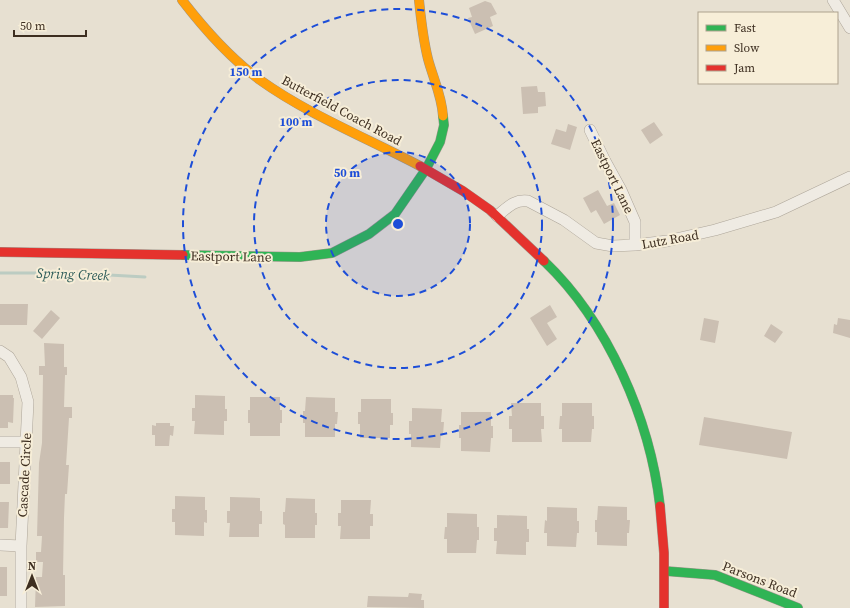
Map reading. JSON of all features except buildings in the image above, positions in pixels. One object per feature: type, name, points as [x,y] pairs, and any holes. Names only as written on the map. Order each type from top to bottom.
[{"type":"main road","name":"Butterfield Coach Road","points":[[182,0],[196,19],[219,44],[273,89],[426,169],[460,190],[497,216],[564,282],[592,320],[616,361],[638,415],[653,462],[664,540],[664,608]]},
{"type":"main road","points":[[420,0],[421,22],[428,59],[443,107],[444,125],[440,142],[426,169]]},
{"type":"main road","name":"Eastport Lane","points":[[0,252],[300,257],[332,253],[369,234],[395,214],[426,169]]},
{"type":"main road","name":"Parsons Road","points":[[665,571],[715,575],[798,608]]},
{"type":"street","points":[[833,0],[850,28]]},
{"type":"street","name":"Eastport Lane","points":[[590,130],[621,190],[635,222],[635,246]]},
{"type":"street","name":"Lutz Road","points":[[497,216],[515,202],[521,200],[528,201],[564,220],[596,243],[613,246],[635,246],[667,242],[776,212],[850,177]]},
{"type":"street","name":"Cascade Circle","points":[[0,351],[9,358],[21,377],[28,402],[21,546],[21,608]]},
{"type":"street","points":[[0,442],[26,442]]},
{"type":"street","points":[[0,545],[21,546]]},
{"type":"waterway","name":"Spring Creek","points":[[0,273],[73,273],[145,277]]},
{"type":"traffic: fast","points":[[183,255],[300,257],[332,253],[369,234],[395,214],[426,169],[440,142],[444,125],[443,116]]},
{"type":"traffic: fast","points":[[544,261],[567,285],[588,313],[606,342],[622,374],[636,406],[647,440],[655,473],[660,506]]},
{"type":"traffic: fast","points":[[665,571],[715,575],[798,608]]},
{"type":"traffic: slow","points":[[182,0],[218,43],[260,80],[279,93],[318,115],[420,166]]},
{"type":"traffic: slow","points":[[419,0],[426,52],[439,94],[443,116]]},
{"type":"traffic: jam","points":[[420,166],[463,191],[490,210],[544,261]]},
{"type":"traffic: jam","points":[[0,252],[183,255]]},
{"type":"traffic: jam","points":[[660,506],[664,553],[664,608]]}]
